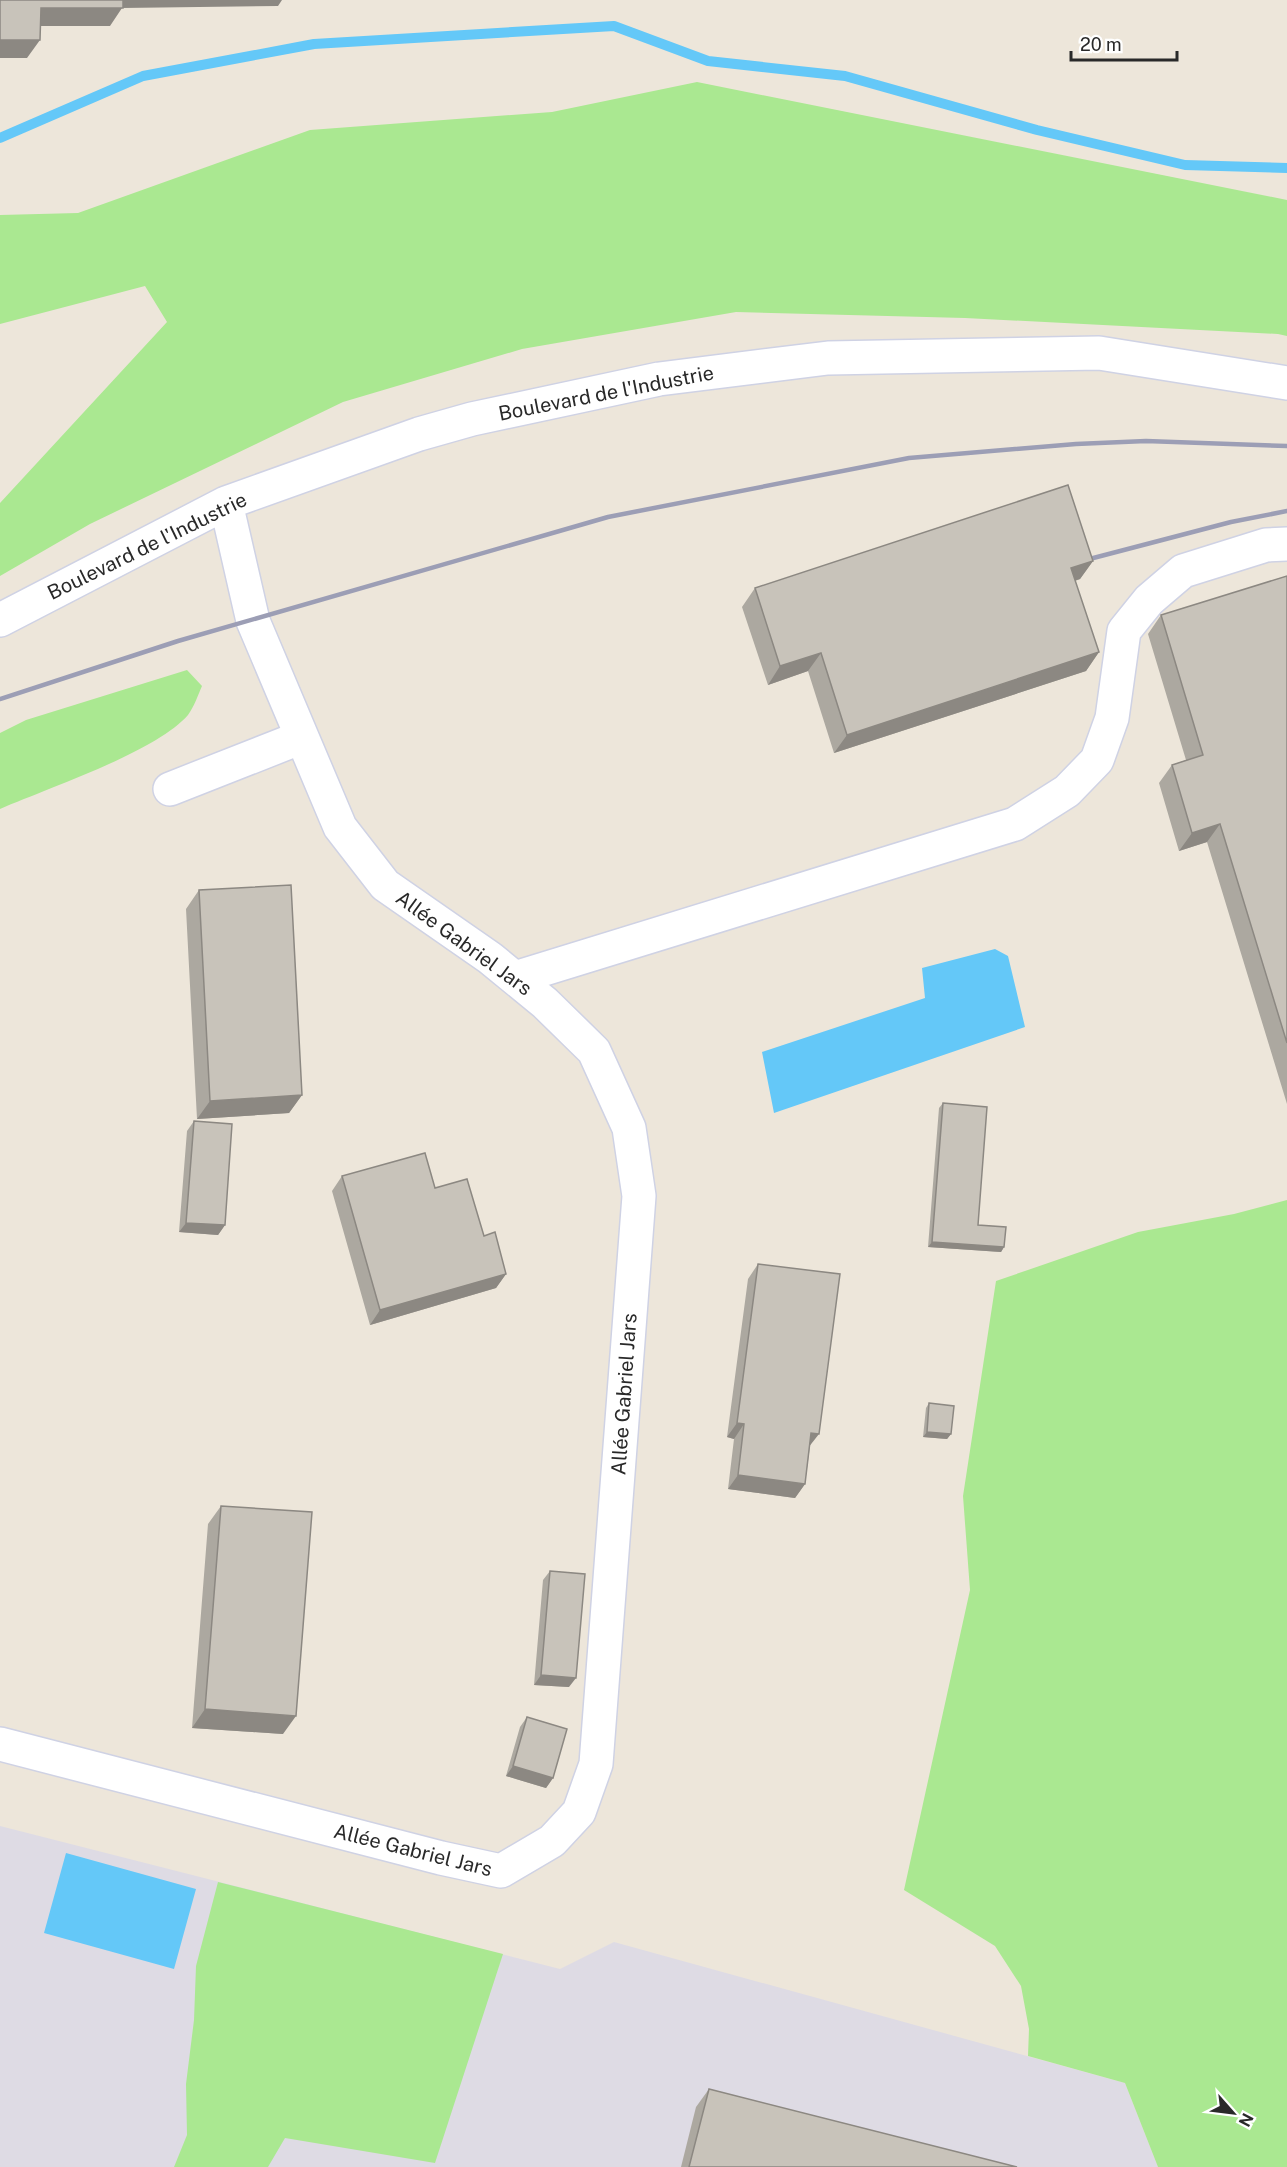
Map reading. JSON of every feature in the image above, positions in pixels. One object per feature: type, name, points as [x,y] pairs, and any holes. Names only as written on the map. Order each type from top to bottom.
[{"type":"street","name":"Boulevard de l'Industrie","points":[[0,620],[226,503],[419,434],[472,419],[659,379],[828,358],[1099,353],[1287,383]]},
{"type":"street","name":"Allée Gabriel Jars","points":[[0,1744],[441,1858],[501,1871],[552,1841],[579,1812],[596,1764],[639,1196],[629,1128],[594,1051],[559,1016],[490,958],[385,885],[340,827],[254,621],[226,503]]},
{"type":"street","points":[[515,978],[1016,824],[1067,791],[1097,760],[1112,718],[1124,632],[1149,600],[1183,571],[1266,545],[1287,543]]},
{"type":"street","points":[[170,789],[302,737]]},
{"type":"shaded area","points":[[0,1826],[560,1969],[614,1942],[1125,2083],[1158,2167],[0,2167]]},
{"type":"green space","points":[[697,82],[1287,200],[1287,336],[965,318],[736,312],[522,349],[343,402],[90,524],[0,576],[0,503],[167,322],[145,286],[0,324],[0,215],[78,213],[310,130],[552,112]]},
{"type":"green space","points":[[187,670],[202,686],[188,715],[173,729],[100,768],[0,809],[0,733],[26,720]]},
{"type":"green space","points":[[1287,1200],[1287,2167],[1158,2167],[1125,2083],[1028,2056],[1029,2029],[1021,1986],[995,1946],[904,1890],[970,1590],[963,1496],[996,1281],[1138,1232],[1234,1214]]},
{"type":"green space","points":[[218,1882],[503,1954],[435,2163],[285,2138],[268,2167],[174,2167],[187,2135],[186,2084],[194,2020],[196,1966]]},
{"type":"water","points":[[995,949],[1008,956],[1025,1027],[774,1113],[762,1052],[925,998],[922,968]]},
{"type":"water","points":[[66,1853],[196,1889],[174,1969],[44,1933]]},
{"type":"building","points":[[0,0],[123,0],[123,8],[41,8],[40,40],[0,40]]},
{"type":"building","points":[[1068,485],[1093,561],[1071,568],[1099,652],[847,735],[821,653],[780,666],[755,588]]},
{"type":"building","points":[[1287,576],[1287,1043],[1220,824],[1192,833],[1172,765],[1203,755],[1161,615]]},
{"type":"building","points":[[291,885],[302,1095],[210,1101],[199,890]]},
{"type":"building","points":[[943,1103],[987,1107],[978,1225],[1006,1227],[1004,1247],[932,1242]]},
{"type":"building","points":[[194,1121],[232,1124],[225,1225],[186,1223]]},
{"type":"building","points":[[425,1153],[435,1188],[467,1179],[484,1236],[495,1232],[506,1274],[380,1310],[342,1176]]},
{"type":"building","points":[[758,1264],[840,1274],[819,1434],[811,1433],[805,1484],[738,1475],[744,1424],[737,1423]]},
{"type":"building","points":[[929,1403],[954,1406],[951,1434],[927,1432]]},
{"type":"building","points":[[221,1506],[312,1512],[296,1716],[205,1709]]},
{"type":"building","points":[[550,1571],[585,1574],[576,1678],[541,1675]]},
{"type":"building","points":[[527,1717],[567,1729],[553,1778],[513,1766]]},
{"type":"building","points":[[709,2089],[1017,2167],[689,2167]]},
{"type":"waterway","points":[[0,138],[143,76],[314,44],[614,26],[708,61],[845,76],[1037,130],[1185,165],[1287,168]]},
{"type":"railway","points":[[0,699],[178,641],[608,517],[909,458],[1076,444],[1146,441],[1287,446]]},
{"type":"railway","points":[[1078,562],[1231,522],[1287,511]]}]
